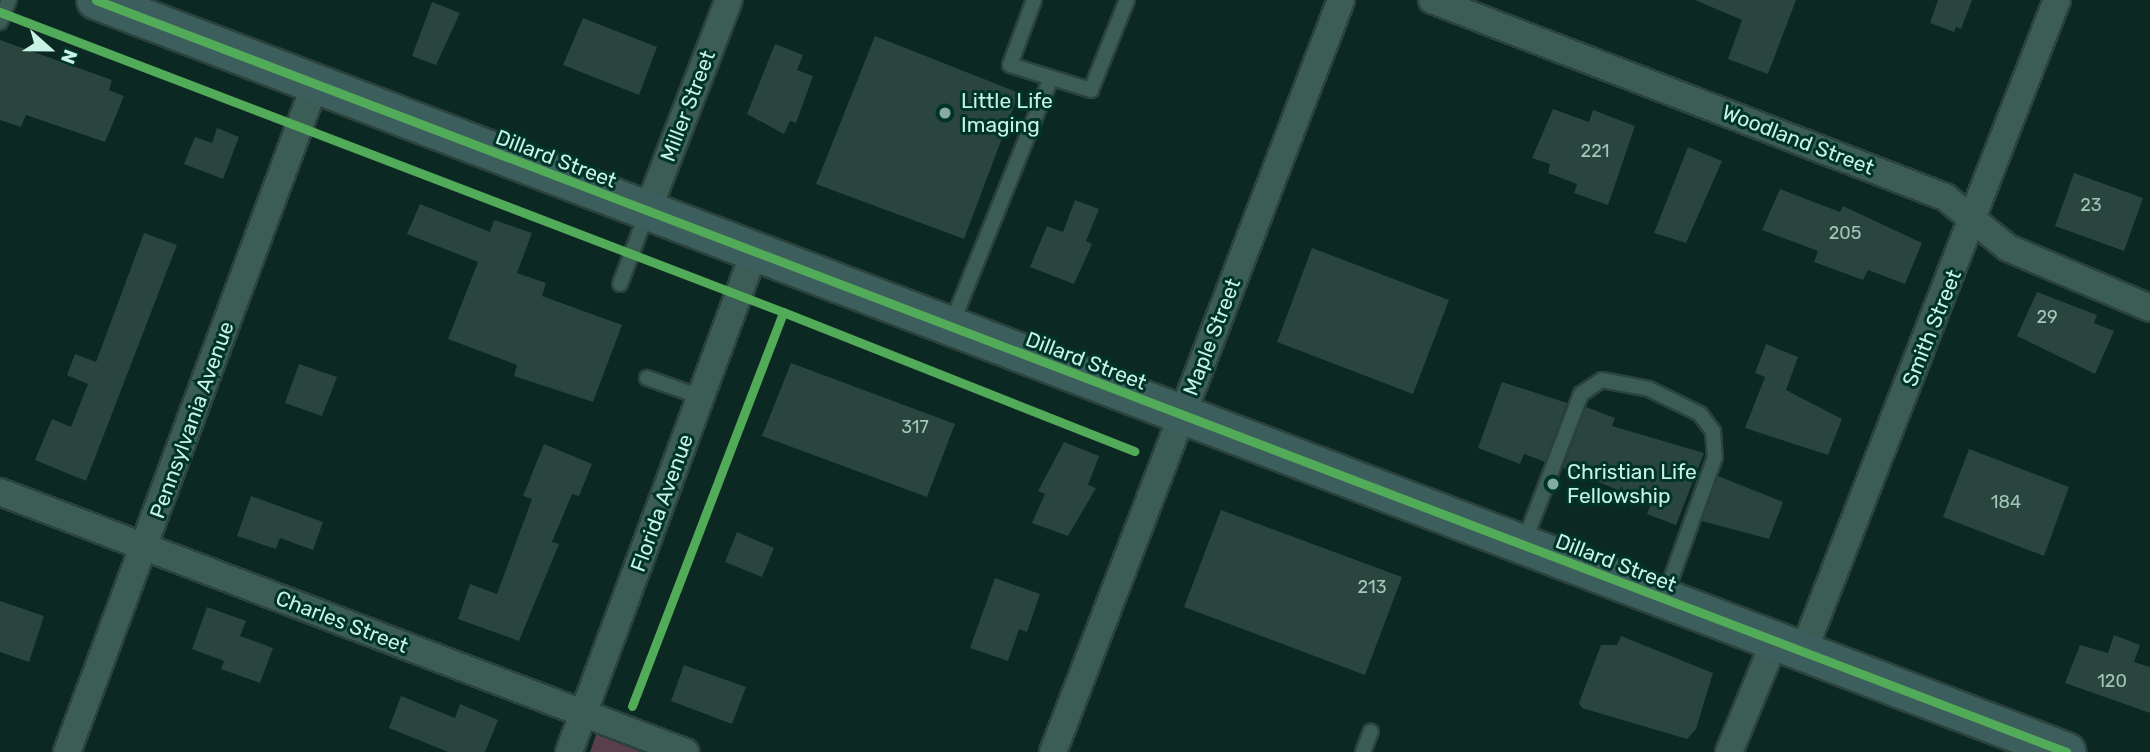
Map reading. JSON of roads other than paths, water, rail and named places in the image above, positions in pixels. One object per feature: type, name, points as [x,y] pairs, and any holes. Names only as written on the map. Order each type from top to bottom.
[{"type":"main road","name":"Dillard Street","points":[[118,4],[314,87],[1788,649],[2066,752]]},
{"type":"street","name":"Miller Street","points":[[647,212],[729,0]]},
{"type":"street","name":"Maple Street","points":[[1053,752],[1341,0]]},
{"type":"street","name":"Woodland Street","points":[[1432,0],[1945,197],[2008,248],[2150,308]]},
{"type":"street","name":"Smith Street","points":[[1729,752],[1788,649],[1974,222],[2057,0]]},
{"type":"street","name":"Pennsylvania Avenue","points":[[67,752],[146,547],[314,87]]},
{"type":"street","name":"Florida Avenue","points":[[569,752],[754,253]]},
{"type":"street","name":"Charles Street","points":[[0,492],[685,752]]},
{"type":"lane","points":[[0,22],[9,0]]},
{"type":"lane","points":[[1034,0],[1010,65],[1091,90],[1128,0]]},
{"type":"lane","points":[[950,328],[1051,78]]},
{"type":"lane","points":[[620,285],[647,212]]},
{"type":"lane","points":[[647,378],[701,397]]},
{"type":"lane","points":[[1523,546],[1581,394],[1602,380],[1649,389],[1700,414],[1713,431],[1715,457],[1663,600]]},
{"type":"lane","points":[[1363,752],[1371,731]]},
{"type":"place","name":"Little Life Imaging","points":[[945,113]]},
{"type":"place","name":"Christian Life Fellowship","points":[[1553,484]]}]
